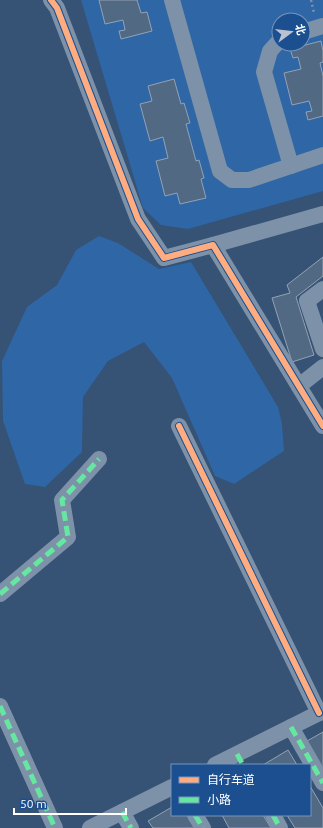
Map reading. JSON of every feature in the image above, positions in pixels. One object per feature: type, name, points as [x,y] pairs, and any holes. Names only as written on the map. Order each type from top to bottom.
[{"type":"street","points":[[51,0],[57,8],[138,219],[164,258],[323,214]]},
{"type":"street","points":[[172,0],[220,171],[232,180],[250,180],[323,155]]},
{"type":"street","points":[[311,30],[323,26]]},
{"type":"street","points":[[271,50],[264,72],[291,166]]},
{"type":"street","points":[[213,244],[323,426]]},
{"type":"street","points":[[323,290],[308,301],[323,349]]},
{"type":"street","points":[[299,386],[323,367]]},
{"type":"street","points":[[179,426],[321,712],[291,727],[240,760],[220,764]]},
{"type":"street","points":[[0,594],[68,538],[62,500],[99,459]]},
{"type":"street","points":[[0,706],[55,828]]},
{"type":"street","points":[[291,727],[323,783]]},
{"type":"street","points":[[90,828],[171,788]]},
{"type":"street","points":[[122,812],[131,828]]},
{"type":"street","points":[[196,816],[203,828]]},
{"type":"street","points":[[274,816],[280,828]]},
{"type":"shaded area","points":[[81,0],[323,0],[323,191],[188,229],[161,225],[143,208]]},
{"type":"shaded area","points":[[99,236],[118,243],[159,269],[191,262],[278,407],[282,424],[284,451],[234,484],[215,476],[172,378],[144,342],[108,361],[83,397],[82,452],[45,487],[25,484],[3,421],[2,361],[27,307],[57,285],[76,250]]},
{"type":"building","points":[[99,0],[137,0],[141,13],[147,12],[152,31],[121,39],[119,31],[125,30],[123,20],[105,24]]},
{"type":"building","points":[[321,41],[323,51],[323,62],[320,63],[323,76],[323,116],[308,120],[306,112],[312,111],[309,101],[292,105],[284,73],[301,69],[298,57],[293,58],[291,52],[311,52],[311,44]]},
{"type":"building","points":[[174,79],[181,104],[184,103],[190,123],[186,124],[196,161],[199,160],[204,178],[201,179],[206,198],[180,204],[177,193],[165,196],[156,161],[168,158],[163,137],[150,141],[140,104],[152,101],[148,86]]},
{"type":"building","points":[[323,257],[323,276],[296,297],[314,355],[292,362],[272,298],[290,293],[287,285]]},
{"type":"building","points":[[323,732],[323,769],[307,741]]},
{"type":"building","points":[[288,750],[296,764],[265,764]]},
{"type":"building","points":[[311,788],[323,808],[323,828],[295,828],[288,816],[311,816]]},
{"type":"building","points":[[171,808],[171,816],[193,816],[200,828],[153,828],[148,821]]},
{"type":"building","points":[[223,816],[264,816],[271,828],[229,828]]},
{"type":"marked path","points":[[0,594],[68,537],[62,500],[99,459]]},
{"type":"marked path","points":[[0,706],[55,828]]},
{"type":"marked path","points":[[291,727],[323,783]]},
{"type":"marked path","points":[[237,754],[242,764]]},
{"type":"marked path","points":[[122,812],[131,828]]},
{"type":"marked path","points":[[196,816],[203,828]]},
{"type":"marked path","points":[[274,816],[280,828]]},
{"type":"cycle path","points":[[51,0],[57,8],[138,219],[164,258],[213,245],[323,426]]},
{"type":"cycle path","points":[[179,426],[319,713]]}]
